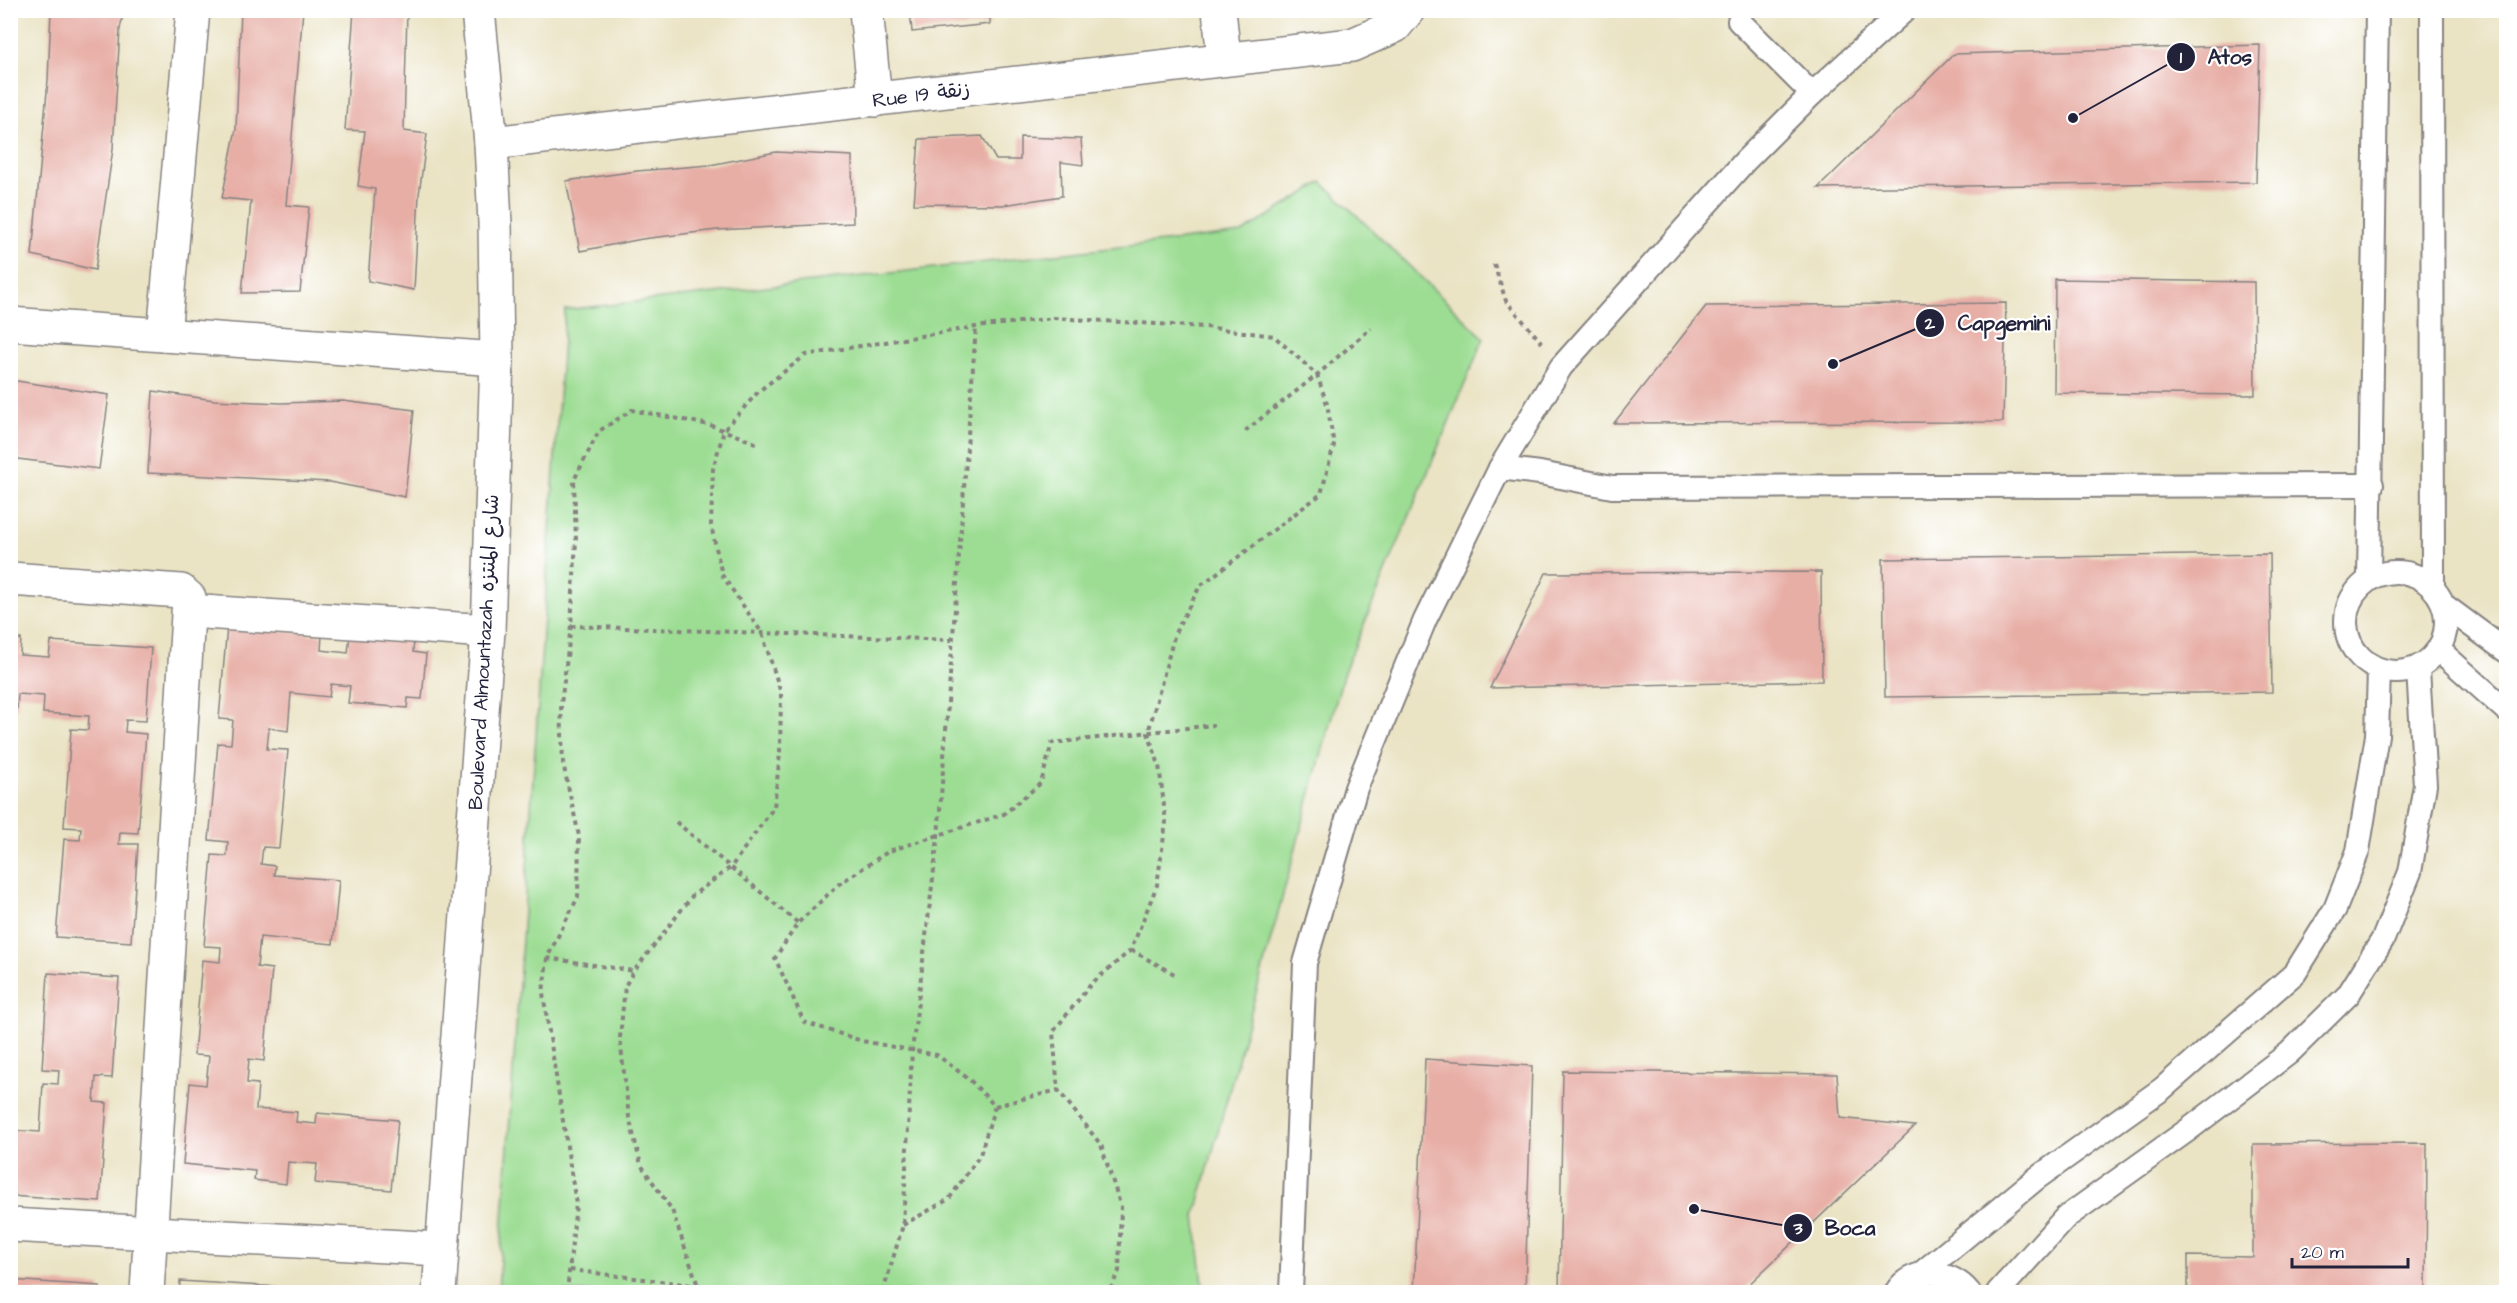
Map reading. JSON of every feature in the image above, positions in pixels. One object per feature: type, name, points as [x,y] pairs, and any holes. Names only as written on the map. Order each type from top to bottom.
[{"type":"street","points":[[164,335],[192,10]]},
{"type":"street","name":"Boulevard Almountazah شارع المنتزه","points":[[439,1293],[488,632],[497,359],[491,143],[478,10]]},
{"type":"street","points":[[866,10],[875,100]]},
{"type":"street","points":[[1219,10],[1224,58]]},
{"type":"street","name":"Rue 19 زنقة","points":[[491,143],[1352,45],[1395,26],[1408,10]]},
{"type":"street","points":[[10,324],[497,359]]},
{"type":"street","points":[[10,579],[183,601],[488,632]]},
{"type":"street","points":[[147,1293],[152,1234],[183,601]]},
{"type":"street","points":[[10,1224],[441,1249]]},
{"type":"lane","points":[[1291,1293],[1305,963],[1356,788],[1425,620],[1500,468],[1561,367],[1745,161],[1812,94],[1905,10]]},
{"type":"lane","points":[[2369,579],[2377,10]]},
{"type":"lane","points":[[2432,10],[2433,586]]},
{"type":"lane","points":[[1739,21],[1812,94]]},
{"type":"lane","points":[[1500,468],[1540,472],[1612,487],[2372,485]]},
{"type":"lane","points":[[2445,606],[2447,628],[2439,650],[2418,669],[2402,673],[2379,671],[2360,658],[2348,639],[2345,616],[2353,595],[2369,579],[2391,571],[2414,574],[2433,586],[2445,606],[2506,651]]},
{"type":"lane","points":[[2439,650],[2506,710]]},
{"type":"lane","points":[[2000,1292],[2066,1218],[2188,1130],[2289,1053],[2348,995],[2383,939],[2410,872],[2425,785],[2418,669]]},
{"type":"lane","points":[[1896,1293],[1908,1280],[1919,1275],[2037,1178],[2162,1089],[2295,973],[2334,909],[2358,851],[2377,735],[2379,671]]},
{"type":"lane","points":[[1919,1275],[1933,1273],[1946,1275],[1958,1281],[1969,1293]]},
{"type":"path","points":[[1494,264],[1506,301],[1561,367]]},
{"type":"path","points":[[697,1293],[698,1286],[672,1210],[641,1165],[628,1117],[620,1038],[625,986],[634,971],[693,895],[731,867],[774,807],[780,754],[781,693],[762,633],[723,575],[711,525],[713,469],[724,430],[759,391],[806,355],[976,327],[1054,318],[1206,327],[1274,336],[1317,375],[1327,404],[1334,445],[1321,494],[1200,586],[1175,633],[1148,733],[1159,765],[1166,822],[1157,885],[1131,950],[1091,984],[1053,1032],[1058,1090],[1101,1145],[1121,1207],[1119,1271],[1110,1293]]},
{"type":"path","points":[[883,1293],[903,1226],[912,1051],[938,837],[976,327]]},
{"type":"path","points":[[1245,431],[1317,375],[1371,328]]},
{"type":"path","points":[[567,1293],[576,1204],[543,993],[547,958],[578,897],[579,836],[563,763],[561,704],[571,626],[576,541],[574,480],[598,431],[632,410],[710,425],[758,444]]},
{"type":"path","points":[[571,626],[952,640]]},
{"type":"path","points":[[995,1106],[970,1080],[937,1055],[862,1041],[804,1022],[775,958],[798,923],[839,884],[889,851],[1004,814],[1041,783],[1052,743],[1214,725]]},
{"type":"path","points":[[676,822],[798,923]]},
{"type":"path","points":[[1131,950],[1176,975]]},
{"type":"path","points":[[547,958],[634,971]]},
{"type":"path","points":[[995,1106],[1058,1090]]},
{"type":"path","points":[[903,1226],[949,1199],[980,1155],[995,1106]]},
{"type":"path","points":[[570,1270],[750,1293]]},
{"type":"green space","points":[[1322,182],[1484,338],[1344,672],[1195,1216],[1204,1292],[498,1292],[565,310],[1242,233]]},
{"type":"building","points":[[51,10],[124,10],[120,29],[113,149],[95,270],[32,255],[48,80]]},
{"type":"building","points":[[241,10],[303,10],[286,205],[309,207],[300,292],[242,293],[251,201],[222,198],[236,129]]},
{"type":"building","points":[[354,10],[407,10],[404,131],[427,134],[419,195],[414,290],[368,281],[375,189],[358,186],[365,131],[345,130]]},
{"type":"building","points":[[910,10],[990,10],[990,24],[912,32]]},
{"type":"building","points":[[2260,45],[2256,182],[1818,188],[1954,54]]},
{"type":"building","points":[[982,136],[996,160],[1020,160],[1020,137],[1081,139],[1083,165],[1061,162],[1062,196],[1003,205],[914,204],[919,139]]},
{"type":"building","points":[[776,152],[852,156],[853,223],[717,230],[642,239],[580,251],[566,181],[637,171],[710,165]]},
{"type":"building","points":[[2055,279],[2254,282],[2255,395],[2054,393]]},
{"type":"building","points":[[2006,303],[2003,422],[1614,423],[1706,306]]},
{"type":"building","points":[[10,380],[109,395],[99,469],[10,458]]},
{"type":"building","points":[[153,391],[214,400],[281,403],[343,401],[414,410],[405,497],[330,482],[148,473]]},
{"type":"building","points":[[2270,554],[2272,692],[1885,697],[1883,559]]},
{"type":"building","points":[[1821,572],[1822,681],[1490,688],[1546,573]]},
{"type":"building","points":[[227,626],[322,635],[321,650],[348,653],[350,634],[414,639],[413,652],[426,654],[422,699],[408,698],[407,708],[348,703],[350,686],[331,684],[329,697],[291,693],[288,731],[269,728],[267,749],[288,750],[279,848],[263,847],[261,864],[275,866],[274,875],[339,880],[333,944],[260,937],[257,967],[272,969],[264,1061],[249,1059],[247,1083],[258,1084],[256,1109],[297,1112],[296,1122],[316,1124],[317,1113],[398,1120],[391,1190],[315,1183],[317,1164],[288,1162],[286,1184],[254,1180],[255,1171],[183,1164],[190,1083],[206,1085],[209,1056],[194,1055],[202,960],[220,962],[221,947],[204,946],[212,855],[227,856],[228,842],[209,840],[218,743],[231,744],[233,720],[219,719]]},
{"type":"building","points":[[10,639],[21,639],[20,655],[49,657],[51,641],[151,648],[146,721],[126,720],[125,732],[146,734],[138,833],[120,832],[119,844],[138,844],[131,942],[56,937],[64,839],[80,840],[81,828],[64,827],[71,729],[88,730],[89,716],[43,713],[44,696],[18,694],[17,709],[10,709]]},
{"type":"building","points":[[48,973],[119,978],[112,1078],[96,1077],[94,1102],[107,1103],[100,1202],[10,1196],[10,1130],[40,1132],[43,1083],[58,1084],[59,1070],[42,1069]]},
{"type":"building","points":[[1425,1059],[1532,1066],[1525,1292],[1414,1292]]},
{"type":"building","points":[[1563,1071],[1837,1074],[1840,1118],[1915,1126],[1741,1292],[1559,1292]]},
{"type":"building","points":[[2427,1143],[2426,1292],[2188,1292],[2188,1256],[2253,1257],[2253,1144]]},
{"type":"building","points":[[10,1280],[100,1286],[100,1292],[10,1292]]},
{"type":"building","points":[[180,1281],[279,1287],[279,1292],[179,1292]]},
{"type":"place","name":"Atos","points":[[2073,118]]},
{"type":"place","name":"Capgemini","points":[[1833,364]]},
{"type":"place","name":"Boca","points":[[1694,1209]]}]
